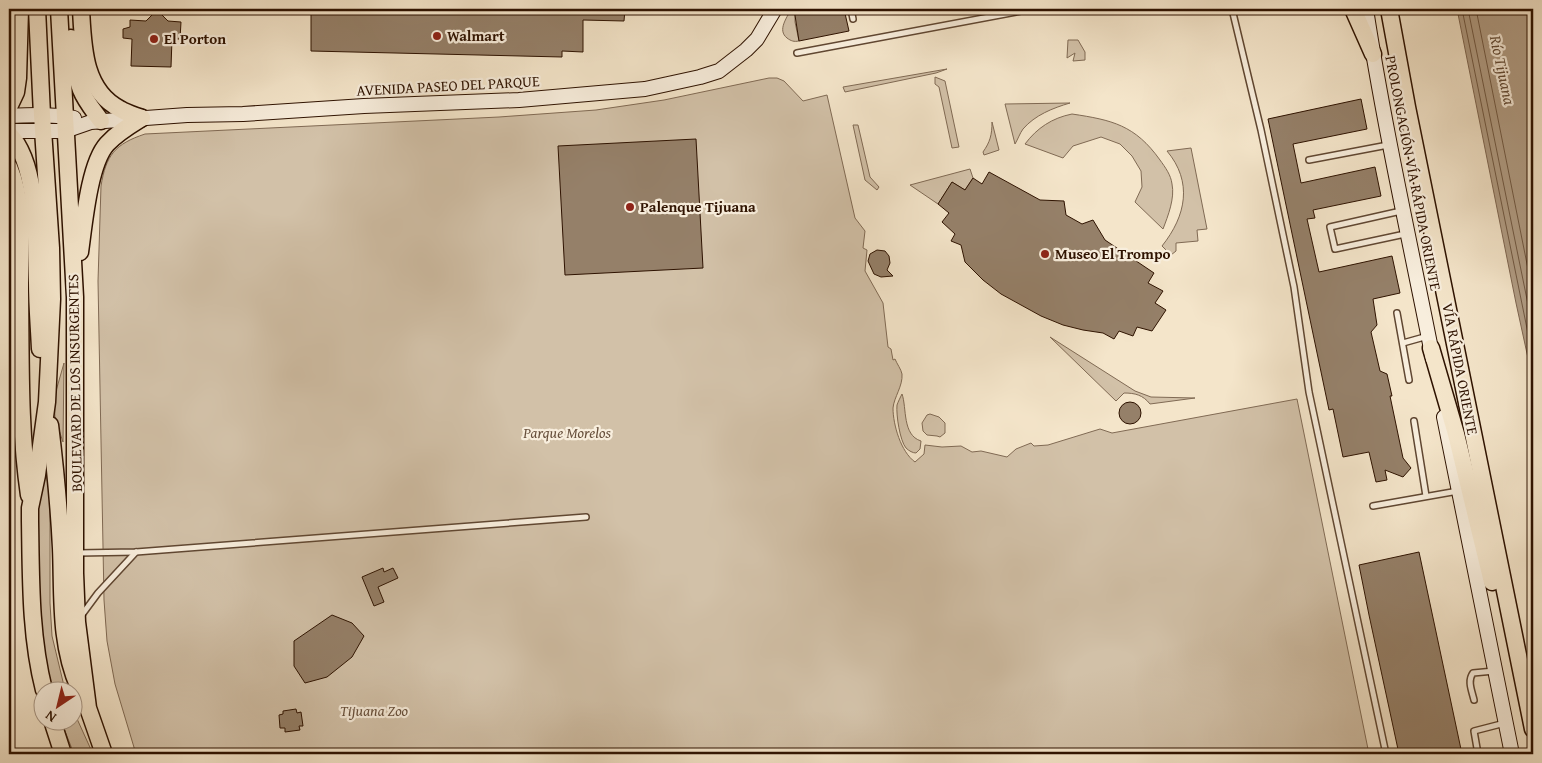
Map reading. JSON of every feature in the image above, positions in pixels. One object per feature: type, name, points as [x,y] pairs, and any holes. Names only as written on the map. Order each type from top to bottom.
[{"type":"main road","points":[[9,107],[16,92],[18,78],[20,9]]},
{"type":"main road","name":"BOULEVARD DE LOS INSURGENTES","points":[[37,9],[52,299],[47,402],[37,475],[30,508],[31,608],[42,680]]},
{"type":"main road","name":"BOULEVARD DE LOS INSURGENTES","points":[[59,9],[75,297],[77,622],[88,708],[104,754]]},
{"type":"main road","points":[[69,9],[73,56],[81,90],[96,122]]},
{"type":"main road","points":[[81,9],[84,55],[93,82],[107,101],[120,109],[142,118]]},
{"type":"main road","name":"AVENIDA PASEO DEL PARQUE","points":[[43,123],[65,124],[142,118],[519,100],[645,89],[691,80],[719,70],[746,50],[757,39],[775,9]]},
{"type":"main road","points":[[1353,9],[1373,54]]},
{"type":"main road","name":"PROLONGACIÓN VÍA RÁPIDA ORIENTE","points":[[1366,9],[1389,144],[1512,754]]},
{"type":"main road","name":"VÍA RÁPIDA ORIENTE","points":[[1389,9],[1533,730]]},
{"type":"main road","points":[[9,116],[43,123]]},
{"type":"main road","points":[[75,297],[91,178],[106,145],[120,132],[142,118]]},
{"type":"main road","points":[[43,123],[9,133],[20,149],[32,192],[36,238],[41,368],[56,466],[63,626],[72,670],[88,708]]},
{"type":"main road","points":[[9,167],[15,184],[19,217],[21,411],[23,451],[30,508]]},
{"type":"main road","points":[[1430,342],[1466,471],[1499,609],[1523,681]]},
{"type":"main road","points":[[37,475],[44,462],[47,461],[56,466]]},
{"type":"main road","points":[[55,730],[63,754]]},
{"type":"lane","points":[[851,9],[853,19]]},
{"type":"lane","points":[[797,53],[1032,9]]},
{"type":"lane","points":[[1232,9],[1261,130],[1292,277],[1310,392],[1386,754]]},
{"type":"lane","points":[[1309,160],[1389,144]]},
{"type":"lane","points":[[1404,211],[1330,226],[1335,248],[1408,233]]},
{"type":"lane","points":[[1397,313],[1409,380]]},
{"type":"lane","points":[[1403,343],[1430,342]]},
{"type":"lane","points":[[1414,421],[1426,496]]},
{"type":"lane","points":[[1373,506],[1459,490]]},
{"type":"lane","points":[[76,553],[136,552],[586,517]]},
{"type":"lane","points":[[77,622],[89,604],[136,552]]},
{"type":"lane","points":[[1474,700],[1470,677],[1473,673],[1495,671]]},
{"type":"lane","points":[[1478,754],[1474,732],[1505,723]]},
{"type":"green space","points":[[791,9],[795,9],[795,22],[799,41],[790,40],[784,35],[783,31]]},
{"type":"green space","points":[[1068,40],[1078,40],[1085,52],[1085,60],[1073,61],[1075,53],[1067,58]]},
{"type":"green space","points":[[947,69],[845,92],[843,87]]},
{"type":"green space","points":[[935,77],[945,81],[959,147],[952,148],[939,87],[935,84]]},
{"type":"green space","name":"Parque Morelos","points":[[769,78],[777,78],[784,81],[803,101],[827,95],[855,218],[865,231],[863,248],[867,250],[865,271],[883,303],[888,347],[891,349],[893,360],[895,359],[902,374],[893,408],[894,422],[902,445],[910,458],[915,462],[924,454],[925,445],[942,447],[961,446],[972,452],[981,451],[1007,457],[1016,449],[1031,443],[1034,446],[1048,445],[1100,429],[1112,433],[1297,399],[1369,754],[136,754],[115,684],[107,641],[104,600],[98,281],[101,186],[106,166],[114,152],[126,142],[145,134],[499,117],[596,110],[664,100]]},
{"type":"green space","points":[[1070,103],[1051,110],[1033,120],[1023,129],[1015,144],[1005,104]]},
{"type":"green space","points":[[1072,114],[1122,126],[1151,148],[1168,171],[1173,189],[1169,213],[1163,229],[1135,202],[1142,187],[1141,171],[1132,156],[1120,144],[1101,137],[1073,146],[1063,158],[1025,144],[1046,125],[1058,118]]},
{"type":"green space","points":[[992,122],[999,150],[984,155],[983,152],[991,135]]},
{"type":"green space","points":[[853,125],[858,125],[870,177],[879,187],[877,190],[865,180]]},
{"type":"green space","points":[[1191,148],[1207,229],[1197,230],[1198,241],[1176,243],[1176,251],[1171,255],[1162,246],[1177,223],[1183,199],[1183,187],[1181,175],[1167,151]]},
{"type":"green space","points":[[970,169],[973,178],[965,190],[952,182],[938,204],[910,185]]},
{"type":"green space","points":[[1050,337],[1135,391],[1151,397],[1195,398],[1150,404],[1145,398],[1138,395],[1124,393],[1116,401]]},
{"type":"green space","points":[[64,363],[63,442],[55,418],[54,398]]},
{"type":"green space","points":[[902,394],[908,427],[915,438],[921,441],[920,449],[916,453],[906,448],[900,434],[897,405]]},
{"type":"green space","points":[[927,415],[939,417],[945,423],[945,433],[940,437],[927,435],[923,431],[922,423]]},
{"type":"green space","points":[[45,467],[50,496],[50,603],[52,636],[63,680],[50,680],[42,642],[37,563],[38,507]]},
{"type":"green space","points":[[65,730],[82,730],[93,754],[74,754]]},
{"type":"water","name":"Río Tijuana","points":[[1457,9],[1531,9],[1533,21],[1533,381],[1516,303]]},
{"type":"building","name":"Walmart","points":[[311,9],[625,9],[624,21],[583,20],[583,52],[562,51],[562,57],[311,51]]},
{"type":"building","points":[[794,9],[844,9],[849,31],[799,41]]},
{"type":"building","name":"El Porton","points":[[157,10],[168,21],[181,22],[180,39],[172,39],[171,67],[131,66],[132,39],[123,38],[123,29],[130,27],[130,20],[146,21]]},
{"type":"building","points":[[1361,99],[1367,129],[1293,144],[1301,183],[1375,167],[1381,196],[1313,210],[1315,218],[1307,219],[1319,272],[1392,256],[1400,293],[1373,299],[1377,325],[1371,332],[1380,371],[1387,374],[1403,458],[1411,468],[1403,477],[1385,470],[1387,480],[1376,482],[1369,452],[1343,457],[1333,409],[1329,410],[1268,119]]},
{"type":"building","name":"Palenque Tijuana","points":[[696,139],[703,268],[565,275],[558,146]]},
{"type":"building","name":"Museo El Trompo","points":[[989,172],[1040,200],[1064,201],[1066,215],[1082,224],[1093,220],[1105,240],[1154,273],[1148,283],[1163,291],[1155,303],[1166,310],[1152,331],[1137,327],[1133,336],[1119,331],[1114,339],[1103,333],[1063,325],[1041,316],[1001,294],[983,280],[965,262],[961,245],[951,241],[955,234],[942,222],[949,213],[938,204],[952,182],[965,190],[973,178],[982,184]]},
{"type":"building","points":[[877,250],[885,251],[889,256],[890,263],[887,270],[893,276],[881,277],[874,274],[868,261],[870,254]]},
{"type":"building","points":[[1130,402],[1138,405],[1141,413],[1138,421],[1130,424],[1122,421],[1119,413],[1122,405]]},
{"type":"building","points":[[1419,552],[1462,754],[1399,754],[1369,615],[1359,565]]},
{"type":"building","points":[[383,568],[384,572],[393,568],[398,578],[378,587],[384,602],[374,606],[362,577]]},
{"type":"building","points":[[332,615],[352,623],[364,636],[352,657],[327,677],[305,683],[294,666],[294,641]]},
{"type":"building","points":[[296,709],[297,713],[301,712],[303,726],[299,726],[300,730],[285,732],[285,728],[280,728],[279,715],[283,714],[283,711]]},
{"type":"place","name":"Walmart","points":[[437,36]]},
{"type":"place","name":"El Porton","points":[[154,39]]},
{"type":"place","name":"Palenque Tijuana","points":[[630,207]]},
{"type":"place","name":"Museo El Trompo","points":[[1045,254]]},
{"type":"park label","name":"Tijuana Zoo","points":[[374,711]]}]
